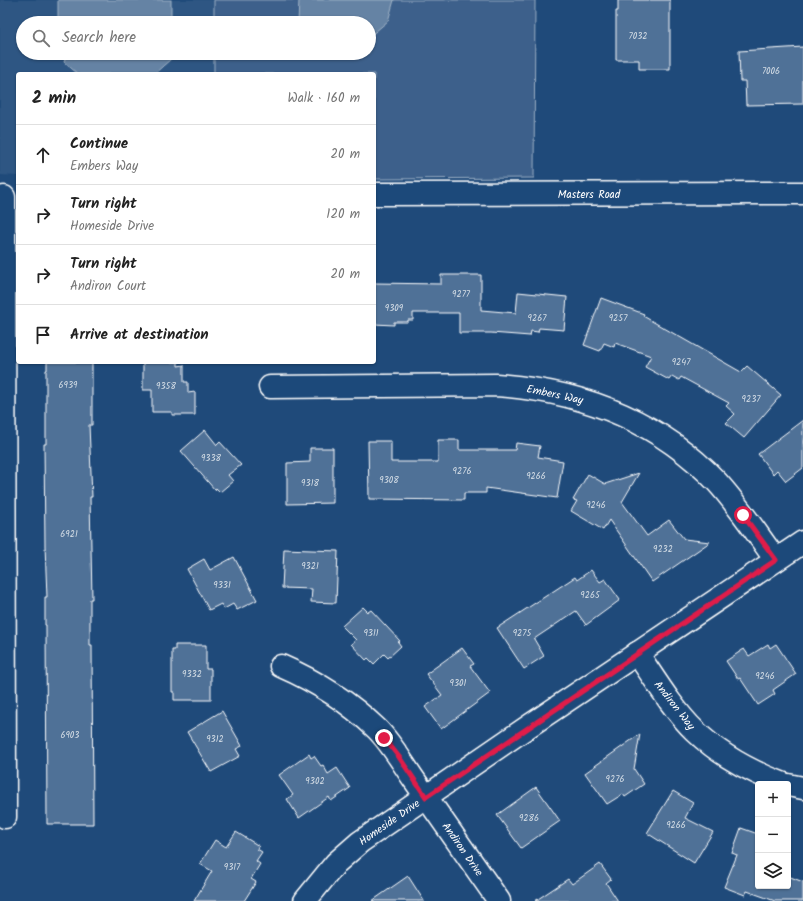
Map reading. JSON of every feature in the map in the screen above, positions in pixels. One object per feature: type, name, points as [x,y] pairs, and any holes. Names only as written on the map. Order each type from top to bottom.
[{"type":"street","name":"Masters Road","points":[[376,194],[803,193]]},
{"type":"street","points":[[5,817],[3,730],[7,197]]},
{"type":"street","name":"Embers Way","points":[[270,387],[496,385],[529,388],[567,395],[593,403],[624,416],[653,431],[696,463],[714,480],[738,507],[776,560]]},
{"type":"street","name":"Homeside Drive","points":[[305,901],[329,871],[343,856],[360,842],[803,542]]},
{"type":"street","name":"Andiron Way","points":[[637,653],[681,715],[695,731],[711,745],[737,763],[776,781]]},
{"type":"street","name":"Andiron Drive","points":[[281,666],[317,682],[336,694],[362,715],[385,739],[499,901]]},
{"type":"street","points":[[791,786],[803,788]]},
{"type":"shaded area","points":[[0,0],[214,0],[214,16],[16,16],[16,60],[214,60],[214,72],[16,72],[16,176],[0,175]]},
{"type":"shaded area","points":[[58,0],[171,0],[171,16],[58,16]]},
{"type":"shaded area","points":[[214,0],[535,0],[534,178],[376,179],[376,72],[214,72],[214,60],[376,60],[376,16],[214,16]]},
{"type":"shaded area","points":[[299,0],[394,0],[388,21],[376,31],[376,16],[298,16]]},
{"type":"shaded area","points":[[65,60],[170,60],[156,72],[76,72],[64,62]]},
{"type":"building","points":[[618,0],[670,0],[670,69],[639,69],[639,60],[616,60],[616,11],[618,11]]},
{"type":"building","points":[[803,47],[803,104],[746,105],[745,81],[740,81],[739,51]]},
{"type":"building","points":[[441,275],[481,275],[481,310],[516,313],[518,292],[567,297],[564,330],[539,328],[538,332],[531,331],[530,336],[491,333],[459,333],[459,313],[413,313],[413,320],[408,320],[408,322],[394,322],[394,325],[376,324],[376,283],[441,284]]},
{"type":"building","points":[[601,298],[644,314],[643,316],[741,372],[747,366],[781,395],[744,438],[726,423],[735,414],[726,406],[729,403],[681,377],[679,380],[672,376],[669,380],[645,367],[651,356],[615,343],[614,347],[604,343],[600,351],[584,345]]},
{"type":"building","points":[[47,364],[92,364],[92,425],[89,425],[92,497],[90,497],[92,599],[90,599],[90,645],[92,645],[93,824],[47,824],[45,597],[47,597],[44,444],[46,444]]},
{"type":"building","points":[[143,364],[184,365],[184,382],[188,382],[188,393],[195,392],[195,415],[172,415],[172,412],[152,412],[152,390],[143,390]]},
{"type":"building","points":[[803,420],[803,468],[786,481],[777,470],[773,474],[758,454]]},
{"type":"building","points":[[205,430],[217,445],[220,442],[241,465],[228,475],[233,481],[220,492],[216,488],[215,490],[181,451]]},
{"type":"building","points":[[438,440],[459,440],[459,450],[515,450],[516,443],[540,446],[538,457],[563,461],[557,498],[486,488],[486,493],[464,493],[464,500],[369,499],[368,441],[391,441],[391,462],[438,462]]},
{"type":"building","points":[[310,448],[333,448],[333,503],[287,504],[287,463],[310,462]]},
{"type":"building","points":[[639,473],[622,502],[647,536],[669,520],[684,539],[710,542],[652,582],[609,520],[603,530],[571,511],[577,501],[573,500],[588,474],[605,484]]},
{"type":"building","points":[[284,549],[338,551],[336,603],[311,602],[312,589],[282,588]]},
{"type":"building","points":[[234,557],[257,600],[237,610],[233,604],[224,609],[221,604],[209,610],[187,569],[204,559],[210,570]]},
{"type":"building","points":[[591,570],[600,582],[605,579],[620,600],[586,625],[576,611],[534,639],[544,656],[524,669],[497,628],[575,577],[577,580]]},
{"type":"building","points":[[363,607],[368,612],[371,610],[400,641],[398,642],[401,646],[388,658],[384,654],[374,664],[368,658],[366,660],[351,644],[356,640],[342,626]]},
{"type":"building","points":[[768,644],[770,648],[776,644],[796,674],[773,690],[775,694],[758,705],[740,678],[738,679],[726,661],[744,649],[749,656]]},
{"type":"building","points":[[175,645],[206,645],[206,669],[211,669],[211,700],[174,700],[174,692],[172,692],[172,650],[175,650]]},
{"type":"building","points":[[462,648],[474,664],[470,666],[490,693],[441,729],[425,707],[442,695],[426,674]]},
{"type":"building","points":[[222,711],[242,746],[236,749],[240,756],[211,772],[187,732]]},
{"type":"building","points":[[640,734],[634,769],[644,784],[625,797],[623,794],[607,804],[585,773]]},
{"type":"building","points":[[309,754],[311,758],[314,756],[321,766],[323,765],[328,774],[337,768],[350,788],[331,801],[329,797],[299,818],[287,799],[293,795],[279,775]]},
{"type":"building","points":[[536,787],[560,821],[521,848],[497,815]]},
{"type":"building","points":[[673,791],[693,803],[685,818],[713,832],[694,863],[647,833]]},
{"type":"building","points":[[741,828],[755,833],[755,889],[791,889],[791,877],[803,882],[803,901],[775,901],[747,891],[745,895],[724,887],[737,855],[732,853]]},
{"type":"building","points":[[236,832],[259,846],[257,849],[262,852],[256,861],[260,864],[251,879],[256,882],[244,901],[194,901],[212,871],[200,864],[215,840],[226,847]]},
{"type":"building","points":[[600,864],[611,879],[606,883],[618,901],[535,901],[568,879],[572,884]]},
{"type":"building","points":[[408,876],[424,901],[372,901]]},
{"type":"route","points":[[384,738],[399,757],[426,797],[776,560],[743,515]]}]
